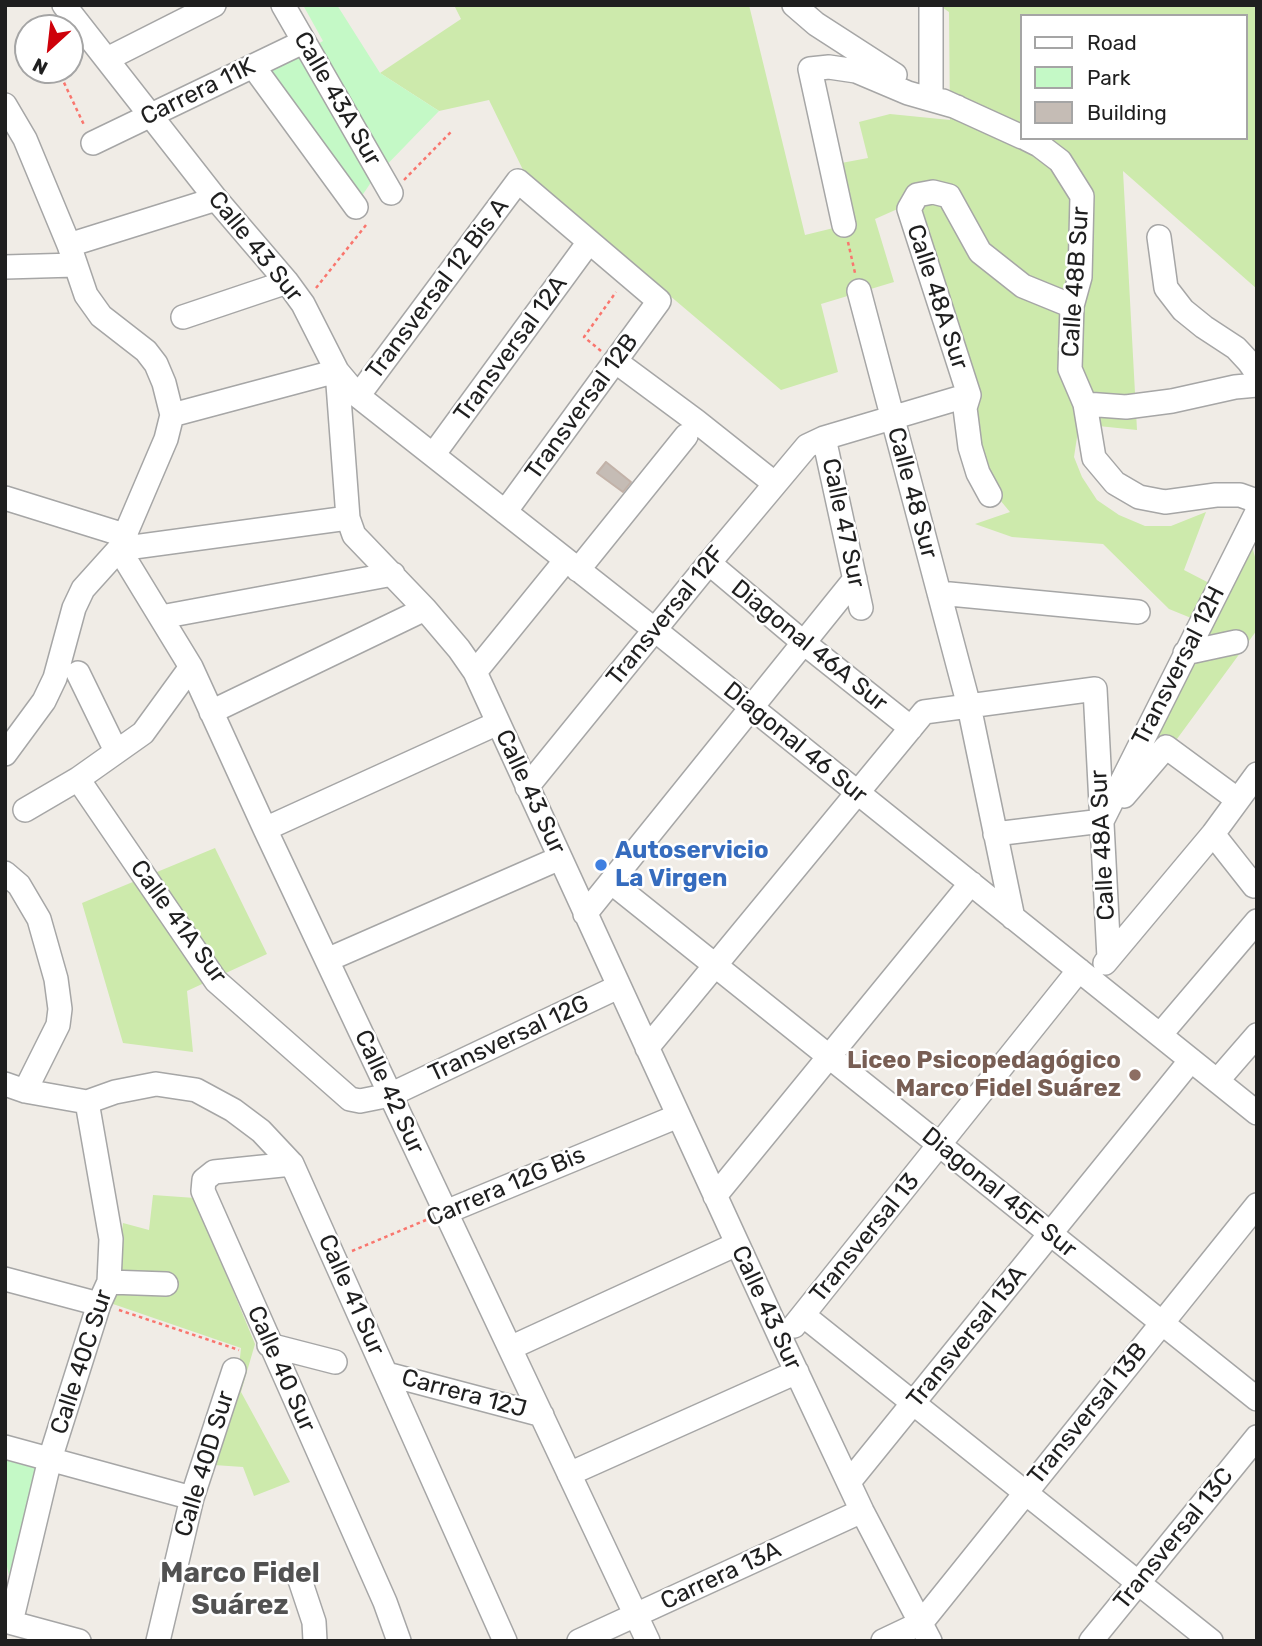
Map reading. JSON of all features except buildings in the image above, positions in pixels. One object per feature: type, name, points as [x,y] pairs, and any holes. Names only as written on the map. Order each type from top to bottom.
[{"type":"street","name":"Calle 43 Sur","points":[[64,5],[216,199],[288,282],[303,304],[337,371],[348,518],[354,535],[425,609],[475,672],[782,1341],[862,1511],[925,1632]]},
{"type":"street","points":[[107,59],[214,5]]},
{"type":"street","name":"Calle 43A Sur","points":[[283,5],[391,193]]},
{"type":"street","points":[[794,5],[816,24],[931,97],[1020,136]]},
{"type":"street","points":[[931,97],[932,5]]},
{"type":"street","name":"Carrera 11K","points":[[93,143],[303,42]]},
{"type":"street","points":[[253,66],[361,215]]},
{"type":"street","points":[[844,225],[810,69],[829,67],[856,71],[908,93],[957,107]]},
{"type":"street","points":[[5,105],[15,143],[72,255],[86,295],[101,316],[146,351],[156,364],[172,415],[166,439],[122,542],[83,589],[74,608],[55,678],[44,701],[5,754]]},
{"type":"street","name":"Calle 48B Sur","points":[[1028,140],[1059,160],[1082,196],[1080,277],[1072,306],[1070,369],[1085,404],[1094,458],[1115,483],[1139,498],[1165,502],[1216,495],[1240,495],[1254,500],[1257,510]]},
{"type":"street","name":"Transversal 12 Bis A","points":[[358,396],[518,181],[589,242]]},
{"type":"street","name":"Calle 48A Sur","points":[[968,394],[909,209],[917,195],[933,192],[949,196],[980,252],[1023,285],[1072,306]]},
{"type":"street","points":[[5,267],[72,255],[216,199]]},
{"type":"street","points":[[1085,404],[1126,407],[1256,385],[1256,372],[1250,362],[1236,348],[1183,310],[1166,288],[1159,237]]},
{"type":"street","points":[[589,242],[628,275]]},
{"type":"street","name":"Transversal 12A","points":[[433,455],[589,242]]},
{"type":"street","name":"Transversal 12B","points":[[505,512],[659,301],[628,275]]},
{"type":"street","points":[[183,317],[288,282]]},
{"type":"street","name":"Calle 48 Sur","points":[[859,291],[969,706],[1013,918]]},
{"type":"street","points":[[615,361],[774,483]]},
{"type":"street","name":"Transversal 12 Bis A","points":[[172,415],[337,371]]},
{"type":"street","name":"Diagonal 46 Sur","points":[[337,371],[358,396],[655,630],[1257,1113]]},
{"type":"street","points":[[815,442],[968,394],[965,408],[970,447],[978,473],[990,495]]},
{"type":"street","points":[[475,672],[685,436]]},
{"type":"street","name":"Transversal 12F","points":[[527,787],[774,483],[815,442]]},
{"type":"street","name":"Calle 47 Sur","points":[[815,442],[861,608]]},
{"type":"street","points":[[5,498],[122,542],[348,518]]},
{"type":"street","name":"Transversal 12H","points":[[1102,821],[1257,510]]},
{"type":"street","name":"Calle 42 Sur","points":[[122,542],[161,617],[191,667],[648,1641]]},
{"type":"street","name":"Diagonal 46A Sur","points":[[709,563],[804,643],[917,720]]},
{"type":"street","points":[[161,617],[393,574]]},
{"type":"street","points":[[585,914],[855,579]]},
{"type":"street","points":[[939,593],[1138,612]]},
{"type":"street","points":[[211,712],[425,609]]},
{"type":"street","points":[[1185,653],[1236,642]]},
{"type":"street","points":[[25,810],[78,779],[143,733],[191,667]]},
{"type":"street","points":[[78,674],[116,751]]},
{"type":"street","name":"Calle 48A Sur","points":[[969,706],[1095,690],[1109,958]]},
{"type":"street","points":[[647,1048],[917,720],[969,706]]},
{"type":"street","points":[[265,829],[498,723]]},
{"type":"street","points":[[995,834],[1102,821],[1166,747],[1238,800]]},
{"type":"street","name":"Transversal 13","points":[[782,1341],[939,1145],[1085,975],[1109,958],[1213,834],[1257,775]]},
{"type":"street","name":"Calle 41A Sur","points":[[78,779],[216,981],[350,1098],[360,1101]]},
{"type":"street","points":[[1213,834],[1254,886]]},
{"type":"street","points":[[327,960],[559,858]]},
{"type":"street","points":[[5,873],[19,886],[39,919],[56,979],[60,1009],[58,1025],[15,1088],[87,1102]]},
{"type":"street","name":"Diagonal 45F Sur","points":[[611,882],[1257,1399]]},
{"type":"street","points":[[715,1196],[971,883]]},
{"type":"street","points":[[1160,1035],[1257,921]]},
{"type":"street","name":"Transversal 12G","points":[[360,1101],[390,1095],[618,987]]},
{"type":"street","points":[[1217,1081],[1257,1035]]},
{"type":"street","name":"Transversal 13A","points":[[849,1482],[1191,1060]]},
{"type":"street","name":"Calle 41 Sur","points":[[87,1102],[115,1092],[156,1084],[197,1090],[233,1110],[261,1131],[292,1164],[505,1641]]},
{"type":"street","name":"Calle 40C Sur","points":[[12,1626],[16,1553],[108,1282],[111,1240],[87,1102]]},
{"type":"street","name":"Carrera 12G Bis","points":[[446,1212],[678,1116]]},
{"type":"street","name":"Calle 40 Sur","points":[[292,1164],[214,1172],[204,1180],[203,1191],[385,1602],[399,1641]]},
{"type":"street","name":"Transversal 13B","points":[[925,1632],[1024,1492],[1257,1206]]},
{"type":"street","points":[[510,1348],[737,1244]]},
{"type":"street","points":[[5,1279],[99,1304]]},
{"type":"street","points":[[108,1282],[166,1284]]},
{"type":"street","points":[[803,1315],[1211,1641]]},
{"type":"street","points":[[269,1345],[335,1362]]},
{"type":"street","name":"Calle 40D Sur","points":[[158,1641],[192,1498],[237,1360]]},
{"type":"street","points":[[569,1474],[797,1372]]},
{"type":"street","name":"Carrera 12J","points":[[387,1374],[542,1415]]},
{"type":"street","name":"Transversal 13C","points":[[1091,1641],[1257,1437]]},
{"type":"street","points":[[5,1447],[192,1498]]},
{"type":"street","name":"Carrera 13A","points":[[579,1641],[862,1511]]},
{"type":"street","points":[[300,1580],[314,1622],[315,1641]]},
{"type":"street","points":[[5,1592],[12,1626],[79,1641]]},
{"type":"street","points":[[883,1641],[925,1632]]},
{"type":"path","points":[[65,84],[93,143]]},
{"type":"path","points":[[391,193],[451,132]]},
{"type":"path","points":[[303,304],[361,215]]},
{"type":"path","points":[[844,225],[859,291]]},
{"type":"path","points":[[584,337],[628,275]]},
{"type":"path","name":"Carrera 12G Bis","points":[[335,1258],[446,1212]]},
{"type":"path","points":[[99,1304],[237,1360]]},
{"type":"green space","points":[[303,5],[337,5],[380,73],[439,111],[374,178],[357,203],[260,77],[323,41]]},
{"type":"green space","points":[[454,5],[749,5],[805,235],[850,224],[836,164],[868,158],[859,122],[890,114],[950,120],[949,12],[939,5],[1257,5],[1257,289],[1123,171],[1137,430],[1079,424],[1074,457],[1082,477],[1097,500],[1119,515],[1145,526],[1171,526],[1206,512],[1184,570],[1213,585],[1196,620],[1169,609],[1103,544],[1012,537],[975,524],[1010,512],[985,482],[972,429],[980,398],[907,194],[902,207],[875,219],[894,282],[821,304],[838,372],[781,390],[524,172],[489,100],[439,111],[380,73],[461,19]]},
{"type":"green space","points":[[1249,536],[1257,564],[1257,630],[1174,743],[1126,786]]},
{"type":"green space","points":[[215,848],[267,954],[187,991],[193,1052],[123,1043],[82,903]]},
{"type":"green space","points":[[153,1195],[195,1198],[255,1344],[241,1392],[290,1482],[254,1496],[243,1467],[214,1465],[238,1376],[241,1348],[113,1304],[123,1223],[149,1230]]},
{"type":"green space","points":[[5,1460],[38,1469],[11,1585],[5,1557]]},
{"type":"place","name":"Autoservicio La Virgen","points":[[601,865]]},
{"type":"place","name":"Liceo Psicopedagógico Marco Fidel Suárez","points":[[1135,1075]]},
{"type":"district","name":"Marco Fidel Suárez","points":[[240,1590]]}]
